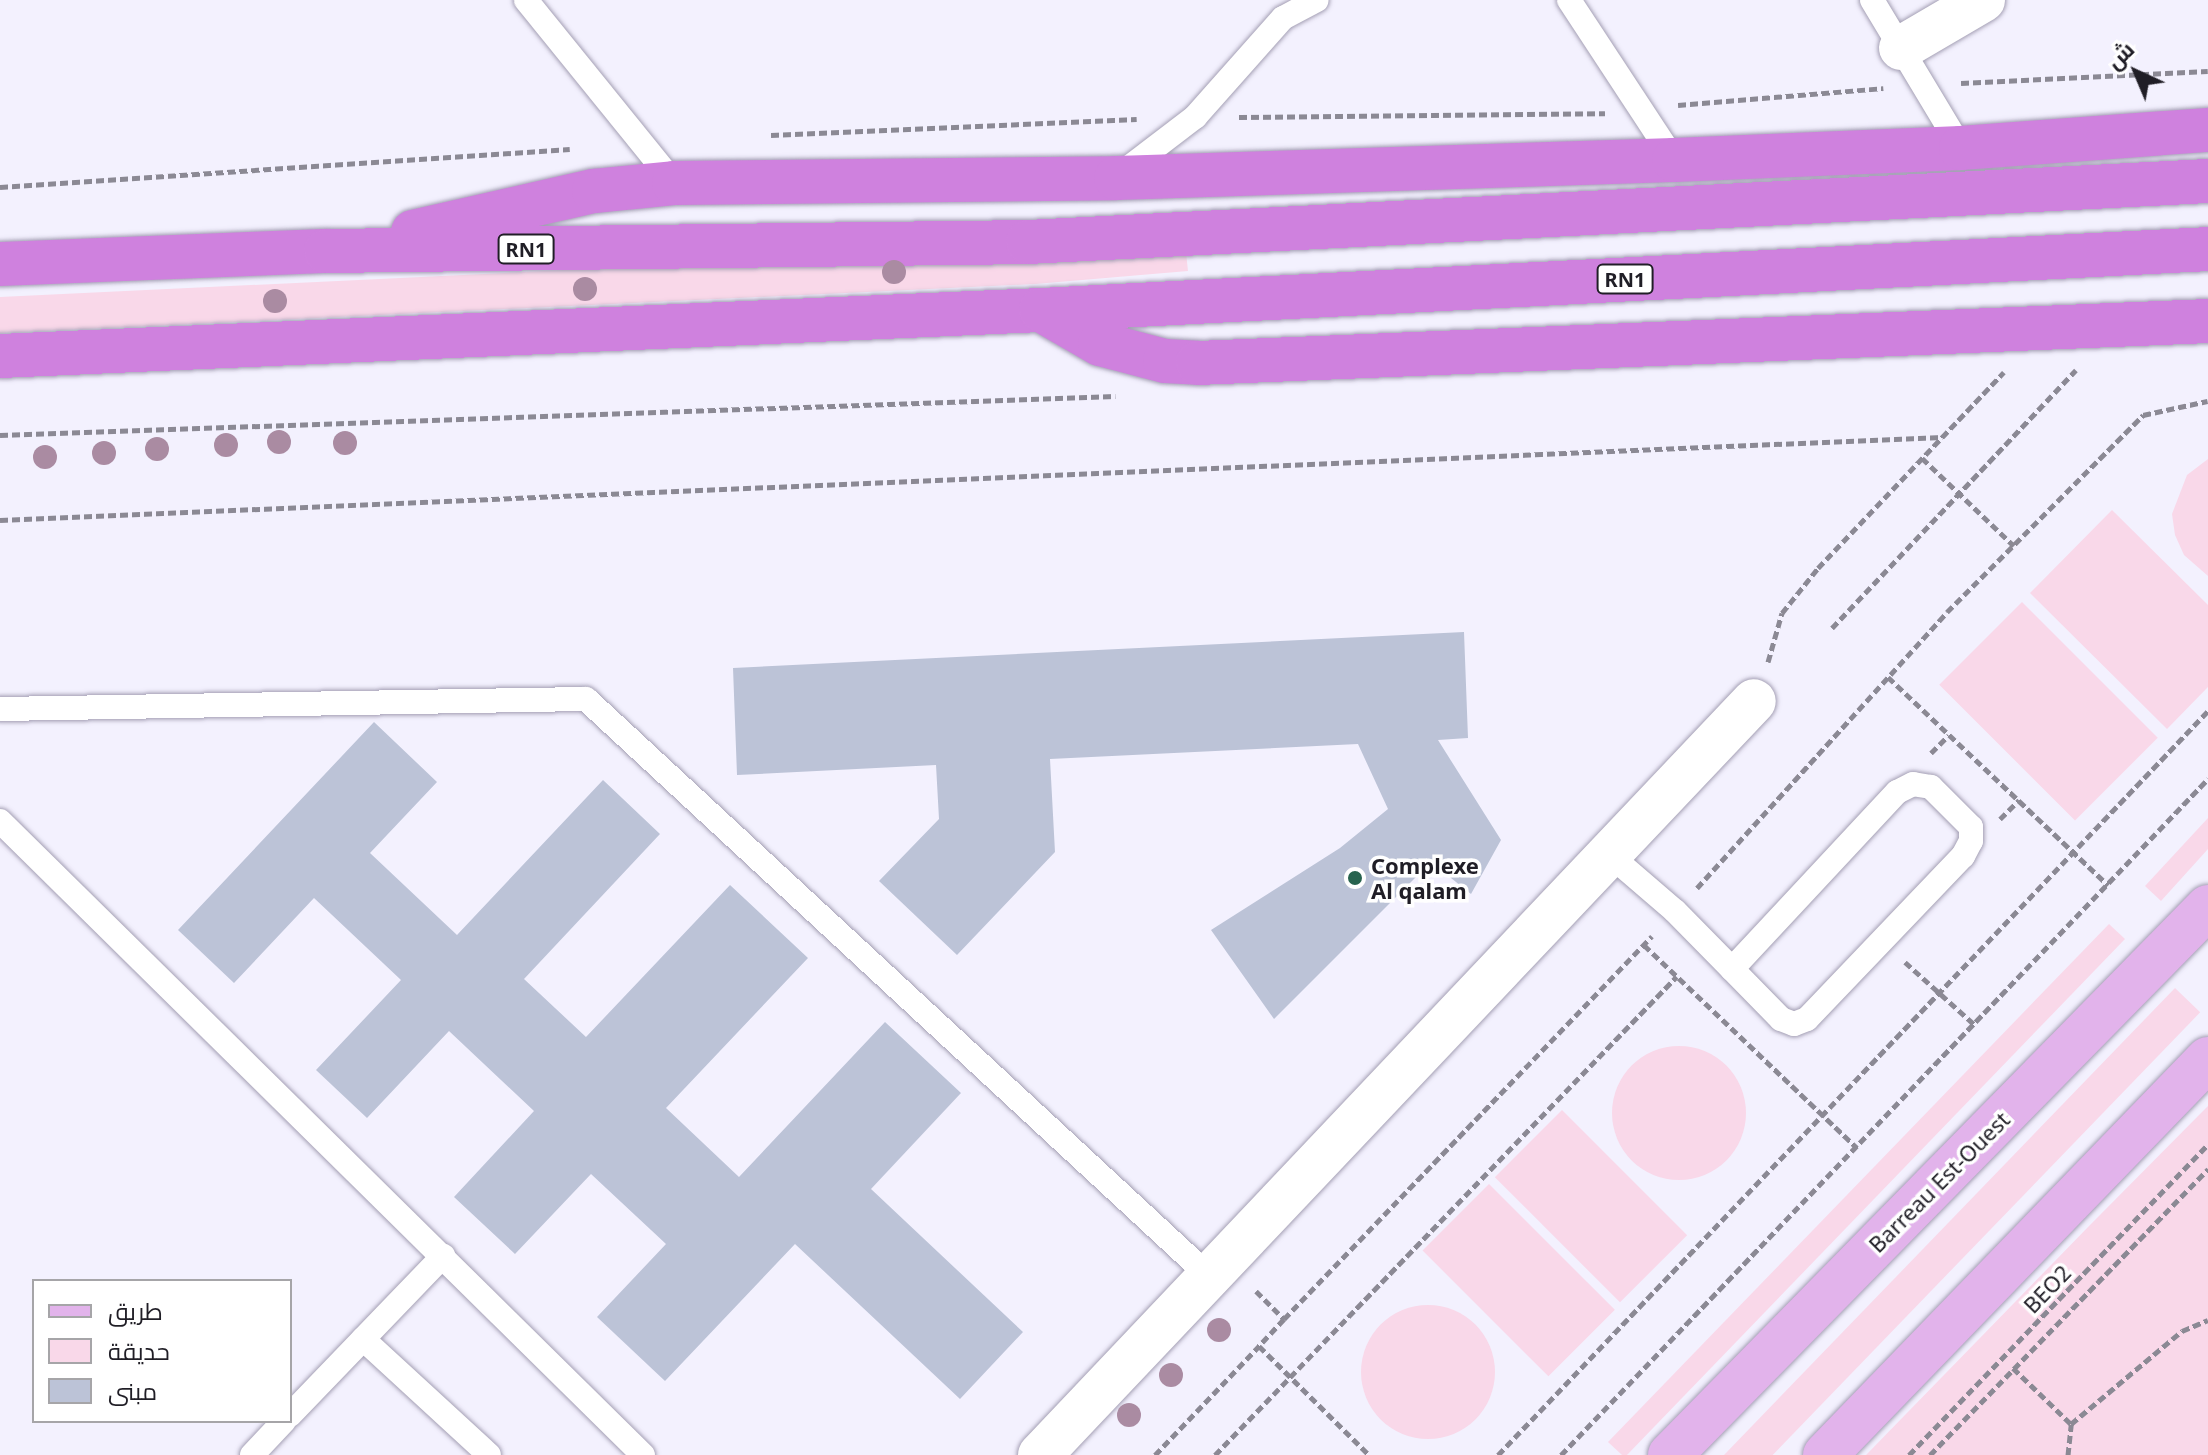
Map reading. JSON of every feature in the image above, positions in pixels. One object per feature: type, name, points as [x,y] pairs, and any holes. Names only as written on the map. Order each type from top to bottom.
[{"type":"highway","points":[[326,251],[594,191],[674,183],[1116,178],[1674,160],[1961,148],[2208,130]]},
{"type":"highway","name":"RN1","points":[[0,264],[326,251],[1028,242],[2208,181]]},
{"type":"highway","name":"RN1","points":[[0,356],[1041,310],[2208,249]]},
{"type":"highway","points":[[1041,310],[1100,344],[1165,361],[1198,363],[2208,321]]},
{"type":"main road","name":"Barreau Est-Ouest","points":[[1670,1455],[2208,907]]},
{"type":"main road","points":[[1825,1455],[2208,1059]]},
{"type":"street","points":[[1901,48],[1983,0]]},
{"type":"street","points":[[1040,1455],[1611,856],[1754,701]]},
{"type":"lane","points":[[526,0],[674,183]]},
{"type":"lane","points":[[1116,178],[1195,117],[1283,9],[1317,0]]},
{"type":"lane","points":[[1569,0],[1674,160]]},
{"type":"lane","points":[[1872,0],[1961,148]]},
{"type":"lane","points":[[0,709],[586,699],[1217,1269]]},
{"type":"lane","points":[[1611,856],[1675,911],[1781,1019],[1794,1024],[1807,1019],[1963,856],[1971,841],[1971,827],[1931,787],[1913,784],[1897,792],[1732,969]]},
{"type":"lane","points":[[0,821],[443,1256],[639,1454]]},
{"type":"lane","points":[[292,1413],[443,1256]]},
{"type":"lane","points":[[363,1339],[489,1455]]},
{"type":"lane","points":[[252,1455],[282,1423]]},
{"type":"path","points":[[769,135],[1195,117],[1585,115],[1923,85],[2208,71]]},
{"type":"path","points":[[0,187],[641,141]]},
{"type":"path","points":[[2062,370],[2091,370]]},
{"type":"path","points":[[1832,628],[2077,370]]},
{"type":"path","points":[[1754,701],[1782,613],[1818,568],[2004,371]]},
{"type":"path","points":[[1989,372],[2019,371]]},
{"type":"path","points":[[0,435],[1125,395]]},
{"type":"path","points":[[1155,1455],[1644,945],[1888,677],[2143,415],[2208,401]]},
{"type":"path","points":[[0,520],[1942,437]]},
{"type":"path","points":[[1922,458],[2014,546]]},
{"type":"path","points":[[1888,677],[2108,885]]},
{"type":"path","points":[[1498,1455],[2208,711]]},
{"type":"path","points":[[1561,1455],[2208,779]]},
{"type":"path","points":[[1882,941],[1975,1025]]},
{"type":"path","points":[[1644,945],[1857,1148]]},
{"type":"path","points":[[1215,1455],[1677,976]]},
{"type":"path","name":"BEO2","points":[[1909,1455],[2208,1144]]},
{"type":"path","points":[[1930,1455],[2208,1169]]},
{"type":"path","points":[[1217,1269],[1284,1319]]},
{"type":"path","points":[[2068,1455],[2071,1424],[2182,1331],[2208,1320]]},
{"type":"path","points":[[1259,1346],[1369,1455]]},
{"type":"path","points":[[2013,1368],[2071,1424]]},
{"type":"green space","points":[[1186,252],[1188,271],[1035,284],[0,333],[0,297],[880,255]]},
{"type":"green space","points":[[2208,459],[2208,576],[2184,555],[2175,535],[2172,514],[2187,475]]},
{"type":"green space","points":[[2112,510],[2208,605],[2208,687],[2167,729],[2030,593]]},
{"type":"green space","points":[[2022,602],[2158,738],[2075,820],[1939,685]]},
{"type":"green space","points":[[2208,818],[2208,849],[2161,901],[2145,886]]},
{"type":"green space","points":[[2109,924],[2125,939],[1627,1455],[1622,1455],[1608,1442]]},
{"type":"green space","points":[[2175,988],[2200,1012],[1773,1455],[1724,1455]]},
{"type":"green space","points":[[1679,1046],[1705,1051],[1726,1066],[1741,1087],[1746,1113],[1741,1139],[1726,1160],[1705,1175],[1679,1180],[1653,1175],[1632,1160],[1617,1139],[1612,1113],[1617,1087],[1632,1066],[1653,1051]]},
{"type":"green space","points":[[2208,1106],[2208,1455],[1866,1455],[2090,1225]]},
{"type":"green space","points":[[1562,1110],[1687,1235],[1620,1302],[1495,1177]]},
{"type":"green space","points":[[1489,1184],[1615,1310],[1548,1376],[1423,1250]]},
{"type":"green space","points":[[1428,1305],[1454,1310],[1476,1324],[1490,1346],[1495,1372],[1490,1398],[1476,1420],[1454,1434],[1428,1439],[1402,1434],[1380,1420],[1366,1398],[1361,1372],[1366,1346],[1380,1324],[1402,1310]]},
{"type":"building","points":[[1464,632],[1468,738],[1438,740],[1501,840],[1471,894],[1431,862],[1274,1019],[1211,930],[1340,848],[1388,809],[1358,744],[1050,759],[1055,852],[957,955],[879,881],[939,819],[936,765],[737,775],[733,668]]},
{"type":"building","points":[[374,722],[437,782],[370,853],[457,935],[603,780],[660,834],[524,979],[586,1037],[730,885],[808,958],[666,1108],[739,1177],[885,1022],[961,1093],[871,1189],[1023,1332],[960,1399],[795,1244],[665,1381],[597,1317],[666,1244],[591,1174],[515,1254],[454,1197],[534,1111],[449,1031],[367,1118],[316,1070],[401,980],[314,898],[234,983],[178,930]]},
{"type":"place","name":"Complexe Al qalam","points":[[1355,878]]}]
